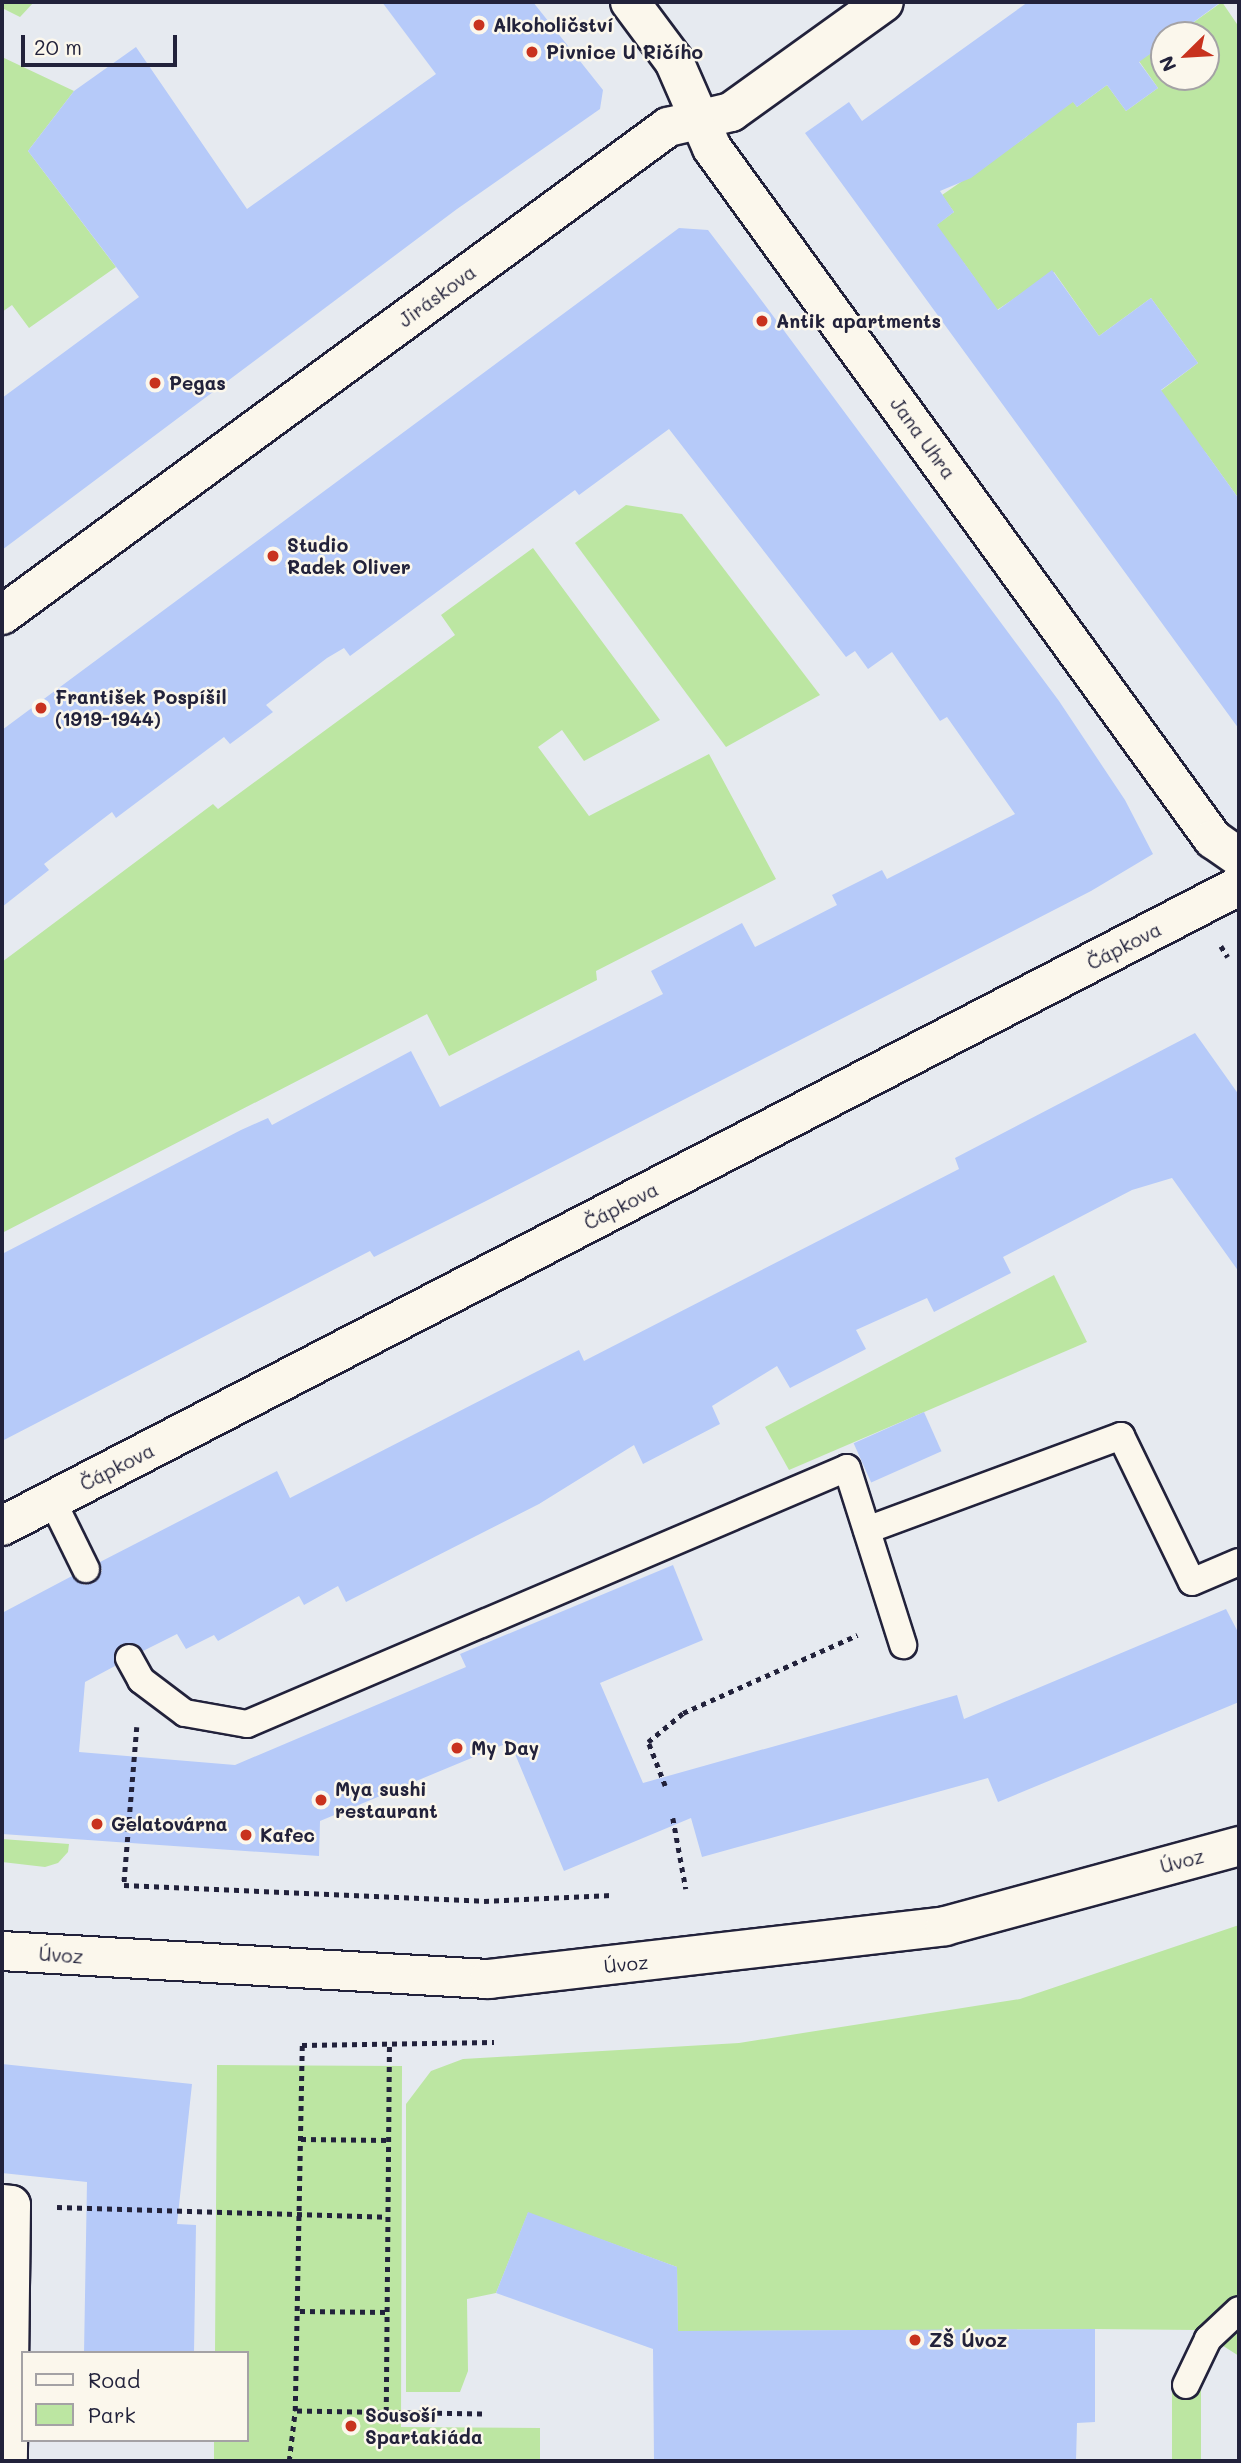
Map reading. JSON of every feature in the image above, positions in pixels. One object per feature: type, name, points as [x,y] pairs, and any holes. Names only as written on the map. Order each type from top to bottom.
[{"type":"street","name":"Jana Uhra","points":[[630,2],[674,61],[712,148],[1213,839],[1239,857]]},
{"type":"street","name":"Jiráskova","points":[[2,614],[668,127],[700,121],[741,106],[884,2]]},
{"type":"street","name":"Čápkova","points":[[2,1526],[1239,886]]},
{"type":"street","name":"Úvoz","points":[[2,1951],[489,1979],[945,1926],[1239,1846]]},
{"type":"street","points":[[6,2204],[8,2461]]},
{"type":"lane","points":[[867,1530],[1121,1436],[1192,1582],[1239,1562]]},
{"type":"lane","points":[[135,1669],[185,1713],[247,1724],[847,1468],[904,1645]]},
{"type":"lane","points":[[52,1500],[86,1569]]},
{"type":"lane","points":[[1186,2385],[1208,2339],[1239,2310]]},
{"type":"path","points":[[665,1786],[649,1742],[683,1713],[895,1619]]},
{"type":"path","points":[[135,1669],[124,1885],[484,1901],[612,1895]]},
{"type":"path","points":[[673,1818],[686,1889]]},
{"type":"path","points":[[289,2461],[295,2411],[300,2311],[302,2045],[389,2046],[494,2042]]},
{"type":"path","points":[[386,2412],[389,2046]]},
{"type":"path","points":[[301,2139],[388,2140]]},
{"type":"path","points":[[6,2204],[387,2217]]},
{"type":"path","points":[[300,2311],[387,2312]]},
{"type":"path","points":[[295,2411],[482,2414]]},
{"type":"green space","points":[[2,2],[34,2],[20,17],[2,8]]},
{"type":"green space","points":[[1222,2],[1239,27],[1239,499],[1206,453],[1147,401],[1198,363],[1151,298],[1099,336],[1054,272],[997,310],[964,263],[912,243],[954,212],[942,195],[1026,137],[1069,96],[1077,107],[1107,85],[1126,111],[1154,91],[1220,91],[1220,21],[1195,21]]},
{"type":"green space","points":[[1150,39],[1150,77],[1129,47]]},
{"type":"green space","points":[[2,57],[74,91],[28,151],[116,267],[29,328],[12,305],[2,312]]},
{"type":"green space","points":[[626,505],[682,514],[820,695],[726,747],[575,543]]},
{"type":"green space","points":[[533,548],[660,720],[584,761],[562,730],[538,747],[589,816],[709,754],[776,879],[596,971],[597,980],[449,1056],[427,1014],[2,1233],[2,962],[213,804],[218,809],[455,635],[441,615]]},
{"type":"green space","points":[[1054,1275],[1087,1342],[789,1470],[765,1427]]},
{"type":"green space","points":[[2,1839],[69,1844],[68,1852],[58,1863],[45,1867],[2,1862]]},
{"type":"green space","points":[[1239,1925],[1239,2356],[1198,2330],[1095,2329],[737,2331],[678,2354],[677,2267],[528,2213],[496,2293],[467,2299],[468,2371],[460,2392],[406,2392],[406,2104],[431,2071],[463,2059],[739,2043],[1020,1999]]},
{"type":"green space","points":[[217,2065],[402,2066],[401,2427],[540,2428],[540,2461],[214,2461],[214,2442],[248,2442],[248,2351],[215,2351]]},
{"type":"green space","points":[[1172,2385],[1201,2385],[1201,2461],[1172,2461]]},
{"type":"building","points":[[382,2],[533,2],[603,90],[600,109],[457,209],[2,550],[2,398],[139,297],[28,151],[74,91],[136,47],[247,209],[436,74]]},
{"type":"building","points":[[1028,2],[1221,2],[1195,21],[1150,21],[1150,54],[1139,62],[1150,77],[1150,91],[1154,91],[1126,111],[1107,85],[1077,107],[1073,102],[971,178],[940,191],[954,212],[937,225],[998,310],[1052,270],[1099,336],[1151,298],[1198,363],[1161,390],[1239,499],[1239,729],[805,133],[849,102],[862,121]]},
{"type":"building","points":[[679,228],[708,230],[753,289],[1059,701],[1125,800],[1153,854],[1091,891],[484,1202],[374,1257],[370,1251],[2,1441],[2,1254],[241,1130],[268,1118],[272,1125],[411,1051],[440,1107],[663,994],[651,971],[742,923],[755,947],[837,905],[832,895],[882,870],[887,879],[1015,814],[947,717],[940,721],[892,652],[868,669],[855,651],[846,657],[669,429],[579,495],[575,490],[350,656],[344,648],[327,658],[266,705],[273,712],[230,744],[224,737],[116,818],[112,812],[44,864],[49,870],[2,907],[2,730]]},
{"type":"building","points":[[1195,1033],[1239,1095],[1239,1272],[1172,1178],[1132,1190],[1003,1257],[1011,1273],[934,1312],[927,1298],[856,1330],[866,1349],[790,1388],[777,1366],[712,1406],[720,1424],[643,1464],[634,1445],[539,1504],[346,1602],[338,1586],[304,1605],[299,1596],[218,1641],[214,1635],[186,1649],[177,1634],[143,1651],[137,1644],[122,1644],[115,1650],[115,1666],[85,1682],[79,1752],[235,1765],[466,1667],[460,1654],[673,1565],[703,1640],[600,1683],[643,1783],[957,1695],[964,1719],[1226,1609],[1239,1634],[1239,1702],[998,1802],[988,1778],[702,1857],[691,1818],[564,1871],[510,1742],[320,1821],[319,1856],[2,1834],[2,1613],[72,1576],[84,1585],[94,1583],[102,1571],[100,1562],[277,1471],[290,1498],[579,1350],[584,1361],[959,1169],[955,1158]]},
{"type":"building","points":[[924,1412],[941,1451],[871,1483],[854,1443]]},
{"type":"building","points":[[2,2064],[192,2084],[177,2224],[196,2225],[194,2351],[84,2351],[87,2182],[2,2173]]},
{"type":"building","name":"ZŠ Úvoz","points":[[528,2212],[677,2267],[678,2331],[1095,2329],[1095,2422],[1077,2423],[1076,2461],[654,2461],[653,2349],[496,2293]]},
{"type":"place","name":"Alkoholičství","points":[[479,25]]},
{"type":"place","name":"Pivnice U Ričího","points":[[532,52]]},
{"type":"place","name":"Antik apartments","points":[[762,321]]},
{"type":"place","name":"Pegas","points":[[155,383]]},
{"type":"place","name":"Studio Radek Oliver","points":[[273,556]]},
{"type":"place","name":"František Pospíšil (1919-1944)","points":[[41,708]]},
{"type":"place","name":"My Day","points":[[457,1748]]},
{"type":"place","name":"Mya sushi restaurant","points":[[321,1800]]},
{"type":"place","name":"Gelatovárna","points":[[97,1824]]},
{"type":"place","name":"Kafec","points":[[246,1835]]},
{"type":"place","name":"ZŠ Úvoz","points":[[915,2340]]},
{"type":"place","name":"Sousoší Spartakiáda","points":[[351,2426]]}]
